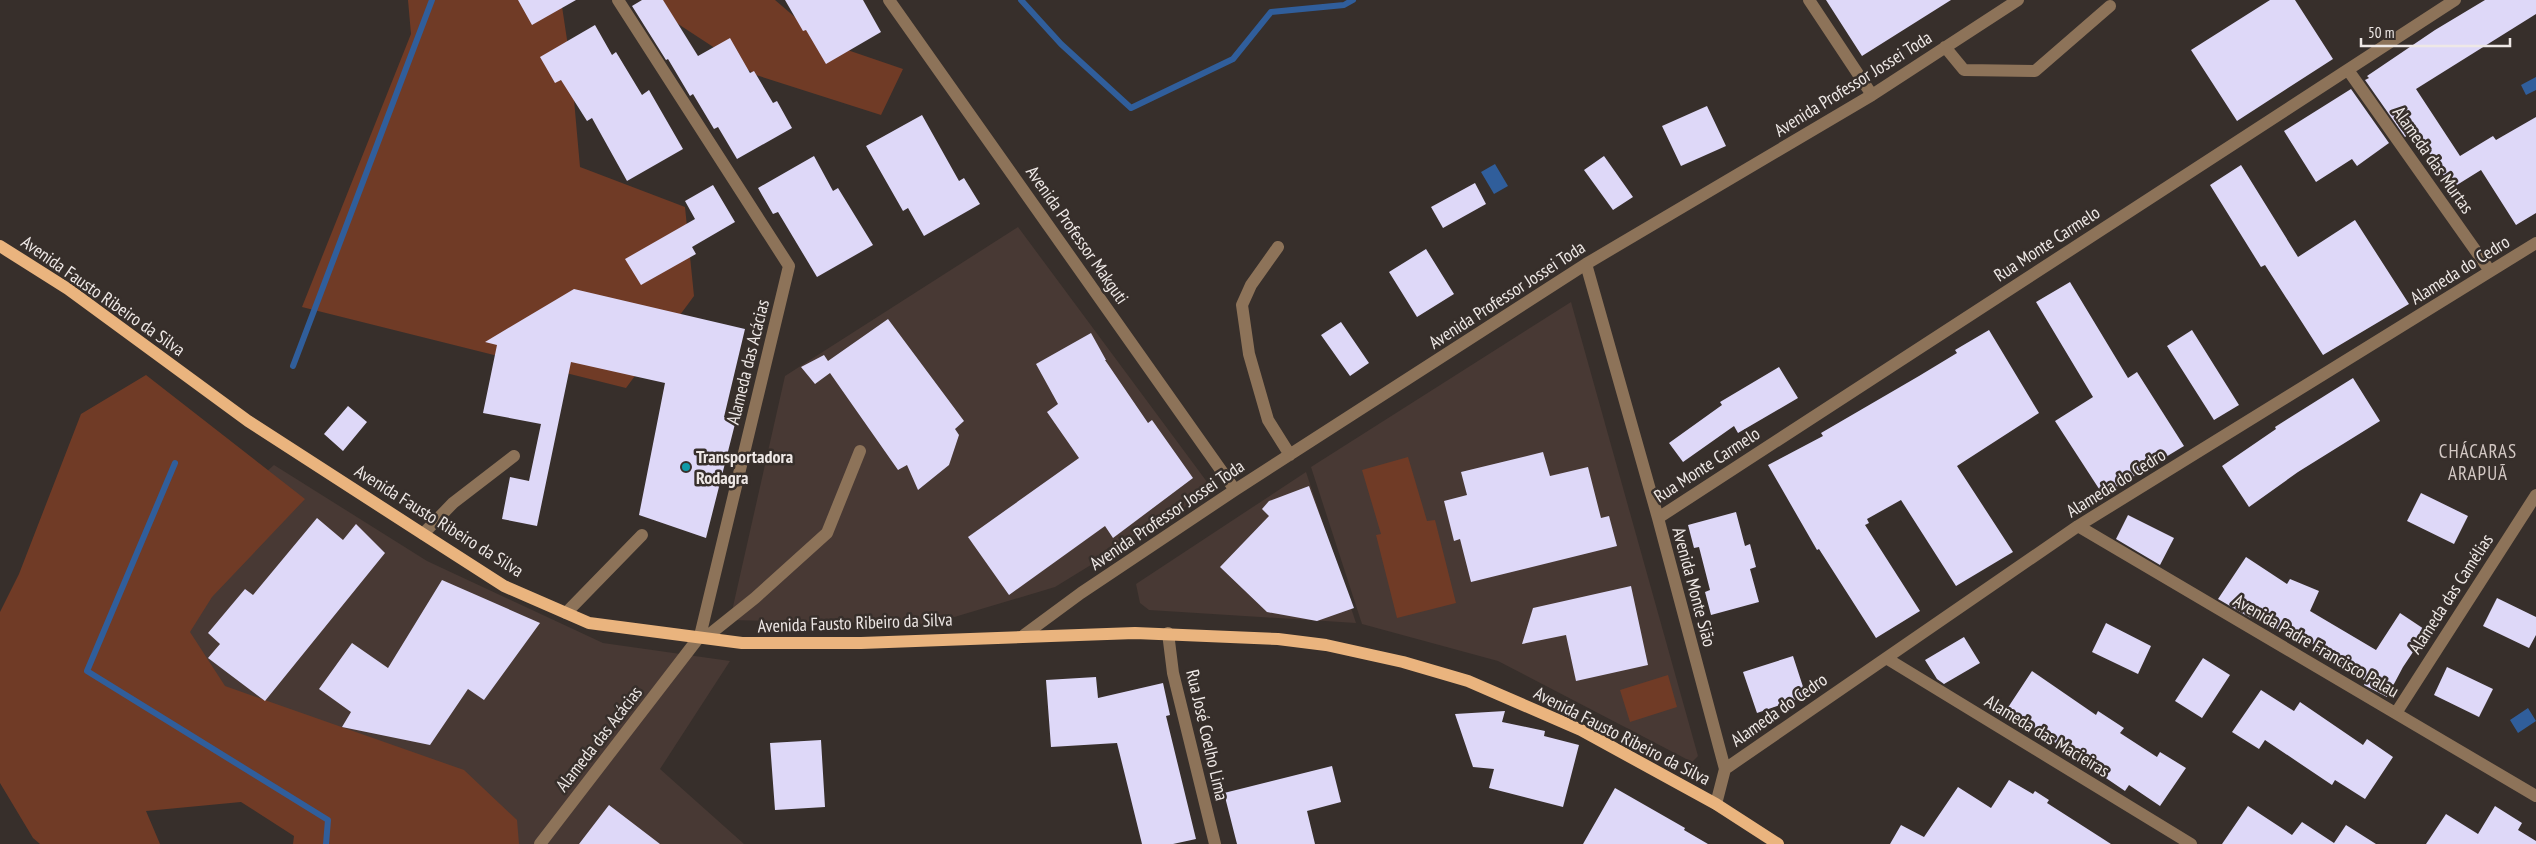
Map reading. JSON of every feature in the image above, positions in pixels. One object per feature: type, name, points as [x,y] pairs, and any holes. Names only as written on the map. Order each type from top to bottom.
[{"type":"main road","name":"Avenida Fausto Ribeiro da Silva","points":[[0,246],[68,289],[248,421],[504,586],[590,623],[703,637],[742,644],[851,643],[1024,635],[1168,633],[1278,638],[1326,646],[1403,662],[1468,681],[1580,730],[1716,804],[1778,844]]},
{"type":"street","name":"Alameda das Acácias","points":[[540,844],[703,637],[789,266],[618,0]]},
{"type":"street","name":"Avenida Professor Makguti","points":[[889,0],[1235,490]]},
{"type":"street","points":[[1809,0],[1872,95]]},
{"type":"street","name":"Avenida Professor Jossei Toda","points":[[1024,635],[1081,593],[1235,490],[1586,264],[1872,95],[2018,0]]},
{"type":"street","name":"Rua Monte Carmelo","points":[[1658,518],[2455,0]]},
{"type":"street","points":[[1945,47],[1964,70],[2035,71],[2110,6]]},
{"type":"street","name":"Alameda das Murtas","points":[[2348,70],[2490,272]]},
{"type":"street","name":"Alameda do Cedro","points":[[1725,770],[2078,526],[2536,243]]},
{"type":"street","points":[[1278,247],[1251,285],[1242,305],[1249,354],[1268,420],[1290,454]]},
{"type":"street","name":"Avenida Monte Sião","points":[[1586,264],[1658,518],[1725,770],[1716,804]]},
{"type":"street","points":[[703,637],[755,598],[827,533],[860,451]]},
{"type":"street","points":[[423,534],[453,503],[514,456]]},
{"type":"street","name":"Alameda das Camélias","points":[[2396,713],[2536,495]]},
{"type":"street","name":"Avenida Padre Francisco Palau","points":[[2078,526],[2536,796]]},
{"type":"street","points":[[566,613],[642,535]]},
{"type":"street","name":"Rua José Coelho Lima","points":[[1168,633],[1173,672],[1215,844]]},
{"type":"street","name":"Alameda das Macieiras","points":[[1886,658],[2191,844]]},
{"type":"shaded area","points":[[408,0],[561,0],[571,66],[580,167],[685,207],[694,296],[626,388],[302,307],[411,34]]},
{"type":"shaded area","points":[[659,0],[775,0],[824,42],[903,69],[881,115],[756,75],[669,18]]},
{"type":"shaded area","points":[[1018,227],[1213,490],[1055,587],[931,624],[730,620],[785,376]]},
{"type":"shaded area","points":[[1571,302],[1698,756],[1692,762],[1498,661],[1362,624],[1311,467]]},
{"type":"shaded area","points":[[146,375],[305,499],[212,597],[190,632],[225,686],[464,770],[517,820],[519,844],[293,844],[294,836],[241,802],[146,811],[160,844],[40,844],[33,838],[0,783],[0,612],[19,574],[81,414]]},
{"type":"shaded area","points":[[1408,457],[1427,521],[1435,520],[1456,603],[1397,618],[1376,535],[1381,534],[1362,470]]},
{"type":"shaded area","points":[[274,465],[427,561],[603,643],[730,661],[660,769],[744,844],[453,844],[142,652],[235,500]]},
{"type":"shaded area","points":[[1306,472],[1356,623],[1149,610],[1140,603],[1136,584]]},
{"type":"shaded area","points":[[1668,675],[1677,707],[1630,722],[1620,690]]},
{"type":"water","points":[[2536,77],[2536,90],[2526,95],[2521,85]]},
{"type":"water","points":[[1495,164],[1508,186],[1494,194],[1481,172]]},
{"type":"water","points":[[2528,708],[2536,721],[2518,733],[2510,720]]},
{"type":"building","points":[[518,0],[576,0],[532,25]]},
{"type":"building","points":[[642,0],[663,0],[698,56],[730,38],[750,73],[754,71],[773,103],[777,101],[792,128],[737,159],[718,127],[714,129],[693,94],[690,96],[668,59],[666,60],[632,6]]},
{"type":"building","points":[[785,0],[863,0],[881,32],[826,64],[806,30],[803,31]]},
{"type":"building","points":[[1826,0],[1951,0],[1862,56]]},
{"type":"building","points":[[2270,0],[2295,0],[2333,59],[2237,121],[2191,50]]},
{"type":"building","points":[[2485,0],[2536,0],[2536,14],[2416,89],[2460,156],[2493,136],[2496,140],[2536,117],[2536,213],[2516,225],[2481,170],[2452,188],[2414,130],[2405,137],[2365,80],[2369,78],[2367,76],[2435,30]]},
{"type":"building","points":[[595,25],[612,55],[616,52],[642,95],[649,90],[683,149],[627,181],[592,118],[587,121],[561,80],[555,83],[540,57]]},
{"type":"building","points":[[2351,89],[2389,143],[2357,166],[2352,159],[2316,182],[2284,131]]},
{"type":"building","points":[[1707,106],[1726,146],[1681,166],[1662,126]]},
{"type":"building","points":[[922,115],[959,181],[964,178],[980,204],[924,236],[908,208],[903,211],[866,146]]},
{"type":"building","points":[[814,156],[833,191],[838,188],[873,245],[817,277],[778,212],[773,214],[758,188]]},
{"type":"building","points":[[1604,156],[1633,197],[1613,210],[1584,170]]},
{"type":"building","points":[[2241,165],[2298,257],[2355,220],[2409,304],[2323,355],[2265,265],[2261,267],[2210,185]]},
{"type":"building","points":[[1475,183],[1486,204],[1443,228],[1431,207]]},
{"type":"building","points":[[713,185],[735,222],[692,247],[696,254],[641,285],[625,259],[695,219],[685,201]]},
{"type":"building","points":[[1426,249],[1454,294],[1417,317],[1389,272]]},
{"type":"building","points":[[2070,282],[2128,378],[2137,372],[2184,446],[2103,495],[2055,421],[2093,397],[2036,302]]},
{"type":"building","points":[[574,289],[745,329],[724,417],[736,420],[706,538],[639,515],[665,383],[571,362],[537,526],[502,519],[510,477],[529,481],[541,424],[483,413],[497,345],[485,342]]},
{"type":"building","points":[[888,319],[964,421],[955,429],[959,435],[949,465],[918,490],[907,465],[898,470],[830,373],[815,384],[801,367],[824,355],[828,361]]},
{"type":"building","points":[[1341,322],[1369,363],[1350,376],[1321,335]]},
{"type":"building","points":[[1989,330],[2039,413],[1957,466],[2013,552],[1956,586],[1901,500],[1867,519],[1869,523],[1865,525],[1920,611],[1876,638],[1819,549],[1817,550],[1768,465],[1823,436],[1821,433],[1957,353],[1955,350]]},
{"type":"building","points":[[2192,330],[2239,405],[2214,420],[2167,346]]},
{"type":"building","points":[[1091,333],[1105,360],[1148,423],[1152,420],[1193,478],[1113,538],[1105,526],[1009,595],[968,537],[1079,458],[1047,412],[1058,404],[1036,364]]},
{"type":"building","points":[[1779,367],[1798,398],[1738,433],[1734,426],[1683,462],[1669,443],[1722,405],[1720,402]]},
{"type":"building","points":[[2353,378],[2380,421],[2298,472],[2249,507],[2222,466],[2276,429],[2275,427]]},
{"type":"building","points":[[348,406],[367,422],[343,451],[324,434]]},
{"type":"building","points":[[1543,452],[1550,476],[1588,467],[1601,518],[1609,516],[1617,546],[1471,582],[1460,539],[1454,541],[1444,501],[1467,495],[1461,472]]},
{"type":"building","points":[[1309,486],[1354,608],[1317,621],[1267,612],[1220,567],[1269,516],[1262,509],[1269,501]]},
{"type":"building","points":[[2421,493],[2468,516],[2454,544],[2407,521]]},
{"type":"building","points":[[1736,512],[1745,546],[1750,544],[1756,567],[1750,569],[1759,602],[1711,615],[1705,592],[1710,590],[1699,547],[1694,548],[1688,525]]},
{"type":"building","points":[[2128,515],[2174,538],[2160,565],[2116,539]]},
{"type":"building","points":[[317,518],[343,540],[356,524],[385,553],[265,701],[208,658],[220,644],[208,633],[245,589],[253,595]]},
{"type":"building","points":[[2246,557],[2287,584],[2290,579],[2319,591],[2310,611],[2376,650],[2400,613],[2427,631],[2403,667],[2387,697],[2364,685],[2366,681],[2315,651],[2318,646],[2249,617],[2218,599]]},
{"type":"building","points":[[442,580],[540,623],[484,700],[468,689],[430,745],[342,727],[351,712],[319,689],[352,643],[388,668]]},
{"type":"building","points":[[1631,586],[1648,665],[1576,681],[1566,635],[1522,644],[1533,608]]},
{"type":"building","points":[[2497,598],[2536,617],[2536,635],[2529,648],[2483,626]]},
{"type":"building","points":[[2106,623],[2151,646],[2138,674],[2092,652]]},
{"type":"building","points":[[1964,637],[1980,663],[1944,684],[1937,679],[1925,660]]},
{"type":"building","points":[[1793,656],[1806,696],[1757,713],[1743,672]]},
{"type":"building","points":[[2203,658],[2230,675],[2202,718],[2175,701]]},
{"type":"building","points":[[2447,667],[2493,689],[2479,717],[2434,695]]},
{"type":"building","points":[[2032,671],[2096,715],[2098,711],[2124,728],[2120,733],[2157,757],[2160,752],[2186,768],[2160,806],[2129,785],[2125,791],[2100,774],[2103,769],[2069,747],[2067,751],[2007,709]]},
{"type":"building","points":[[1096,677],[1098,698],[1163,683],[1170,715],[1166,716],[1196,839],[1173,844],[1142,844],[1117,743],[1051,747],[1046,680]]},
{"type":"building","points":[[2261,690],[2294,711],[2300,702],[2363,745],[2367,739],[2393,757],[2365,799],[2335,780],[2332,785],[2265,740],[2259,749],[2232,732]]},
{"type":"building","points":[[1505,711],[1502,722],[1545,731],[1544,736],[1579,745],[1563,807],[1489,788],[1494,769],[1473,767],[1455,714]]},
{"type":"building","points":[[821,740],[825,807],[775,810],[770,743]]},
{"type":"building","points":[[1332,766],[1341,802],[1307,811],[1315,844],[1237,844],[1224,793]]},
{"type":"building","points":[[2009,780],[2033,794],[2035,791],[2049,800],[2047,803],[2111,844],[1890,844],[1901,825],[1924,837],[1958,787],[1991,808]]},
{"type":"building","points":[[1615,788],[1685,828],[1684,830],[1708,844],[1583,844]]},
{"type":"building","points":[[609,805],[660,844],[579,844]]},
{"type":"building","points":[[2248,806],[2292,835],[2302,822],[2334,843],[2346,825],[2376,844],[2222,844]]},
{"type":"building","points":[[2495,806],[2522,823],[2518,830],[2536,841],[2536,844],[2426,844],[2446,814],[2478,834]]},
{"type":"waterway","points":[[293,366],[432,0]]},
{"type":"waterway","points":[[1021,0],[1061,44],[1131,108],[1233,59],[1271,12],[1344,5],[1353,0]]},
{"type":"waterway","points":[[175,463],[87,671],[328,820],[326,844]]},
{"type":"place","name":"Transportadora Rodagra","points":[[686,467]]},
{"type":"district","name":"CHÁCARAS ARAPUÃ","points":[[2478,462]]}]
